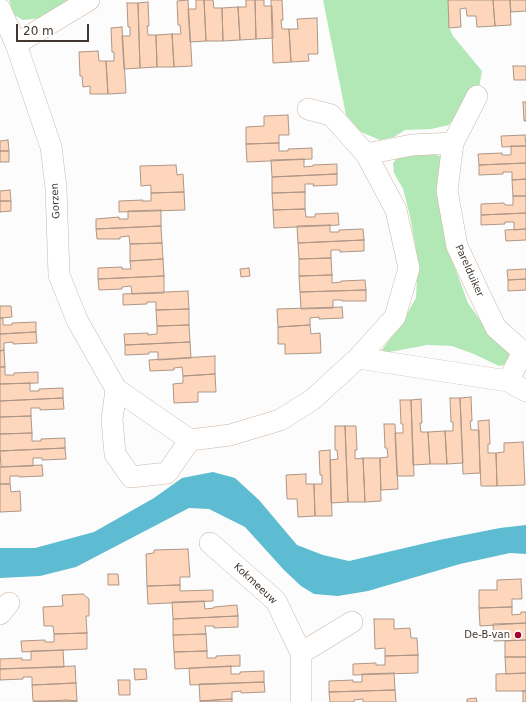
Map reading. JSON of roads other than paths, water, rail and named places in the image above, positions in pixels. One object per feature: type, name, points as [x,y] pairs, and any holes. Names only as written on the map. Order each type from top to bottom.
[{"type":"street","points":[[16,44],[89,0]]},
{"type":"street","name":"Gorzen","points":[[0,9],[16,44],[51,147],[56,188],[59,275],[77,320],[116,389],[190,440]]},
{"type":"street","name":"Parelduiker","points":[[358,358],[517,386],[524,352],[496,328],[457,246],[447,191],[453,143],[477,96]]},
{"type":"street","points":[[116,389],[112,420],[115,454],[132,477],[167,473],[190,440],[230,435],[280,420],[312,400],[358,358],[395,318],[409,268],[396,210],[366,154],[331,115],[308,108]]},
{"type":"street","points":[[366,154],[412,145],[453,143]]},
{"type":"street","name":"Kokmeeuw","points":[[210,544],[276,601],[302,653],[301,702]]},
{"type":"street","points":[[302,653],[352,622]]},
{"type":"water","points":[[213,472],[235,478],[259,500],[297,545],[323,555],[349,561],[439,540],[500,528],[526,525],[526,554],[510,553],[460,564],[368,591],[338,596],[314,594],[301,586],[284,570],[245,527],[209,509],[189,508],[76,567],[40,576],[0,578],[0,548],[35,548],[94,532],[154,498],[182,478]]},
{"type":"place","name":"De-B-van","points":[[518,635]]}]
